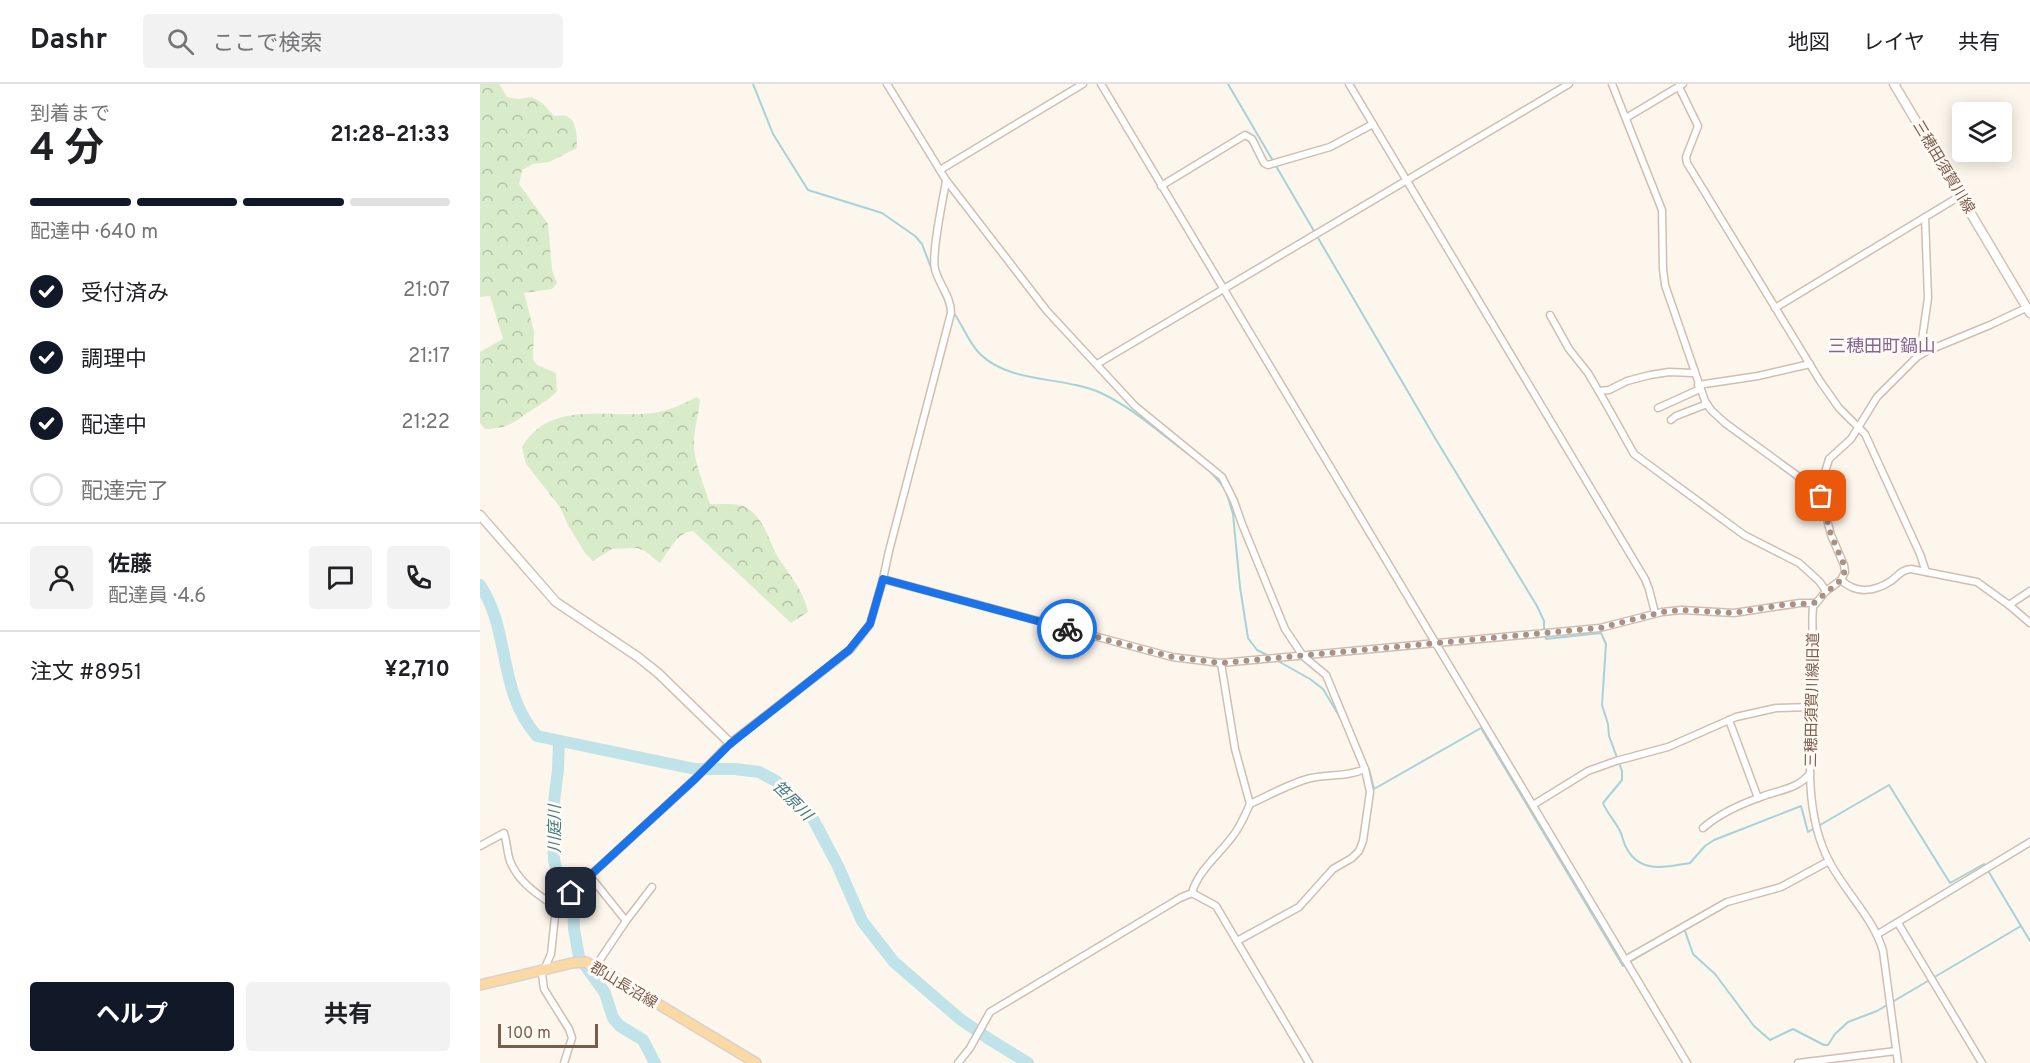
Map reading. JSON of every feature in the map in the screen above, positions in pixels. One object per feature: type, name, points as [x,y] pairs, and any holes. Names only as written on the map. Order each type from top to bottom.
[{"type":"main road","name":"郡山長沼線","points":[[480,985],[544,969],[586,962],[756,1063]]},
{"type":"street","points":[[887,84],[946,180],[1047,311],[1146,416],[1222,477],[1234,501],[1285,629],[1304,656],[1326,675],[1365,769],[1370,782],[1370,792],[1363,841],[1359,851],[1333,869],[1299,907],[1237,941]]},
{"type":"street","points":[[940,170],[1083,84]]},
{"type":"street","points":[[1101,84],[1687,1063]]},
{"type":"street","points":[[1349,84],[1645,579],[1655,613]]},
{"type":"street","points":[[1097,364],[1569,84]]},
{"type":"street","points":[[1612,84],[1662,210],[1664,278],[1694,373],[1707,404],[1725,423],[1819,492]]},
{"type":"street","name":"三穂田須賀川線","points":[[1894,84],[2029,309]]},
{"type":"street","points":[[1626,118],[1681,85],[1698,126],[1686,158],[1687,162],[1810,364],[1839,408],[1865,434],[1926,572]]},
{"type":"street","points":[[1161,186],[1245,135],[1252,139],[1264,163],[1268,165],[1330,147],[1373,124]]},
{"type":"street","points":[[564,1063],[572,1038],[569,1029],[544,989],[542,974],[551,954],[558,905],[730,744],[849,650],[870,624],[951,313],[951,305],[935,269],[934,255],[946,180]]},
{"type":"street","points":[[1775,308],[1960,196]]},
{"type":"street","points":[[1920,354],[1928,298],[1925,217]]},
{"type":"street","points":[[883,579],[1172,657],[1221,663],[1600,628],[1641,619],[1655,613],[1682,610],[1734,613],[1791,604],[1814,603],[1841,580],[1845,567],[1831,535],[1819,492],[1827,462],[1851,439],[1877,397],[1920,354],[2029,309]]},
{"type":"street","points":[[1550,315],[1569,349],[1599,391],[1634,454],[1744,535],[1799,563],[1819,581],[1826,591]]},
{"type":"street","points":[[1658,408],[1699,387],[1810,364]]},
{"type":"street","points":[[1599,391],[1650,375],[1669,372],[1694,373]]},
{"type":"street","points":[[1671,420],[1707,404]]},
{"type":"street","points":[[480,515],[556,602],[658,673],[730,744]]},
{"type":"street","points":[[1841,580],[1855,589],[1869,590],[1887,584],[1905,570],[1977,582],[2030,623]]},
{"type":"street","points":[[2009,605],[2030,591]]},
{"type":"street","name":"三穂田須賀川線旧道","points":[[1814,603],[1812,612],[1814,663],[1811,772],[1812,805],[1817,834],[1829,861],[1878,934],[1898,1063]]},
{"type":"street","points":[[1221,663],[1235,749],[1250,804]]},
{"type":"street","points":[[1533,805],[1588,771],[1682,742],[1745,714],[1776,708],[1813,706]]},
{"type":"street","points":[[1729,720],[1758,798]]},
{"type":"street","points":[[1192,893],[1194,886],[1237,830],[1250,804],[1312,778],[1345,776],[1365,769]]},
{"type":"street","points":[[1703,828],[1712,820],[1758,798],[1800,784],[1811,772]]},
{"type":"street","points":[[480,846],[504,833],[509,859],[523,884],[558,905]]},
{"type":"street","points":[[1878,934],[2029,844]]},
{"type":"street","points":[[1625,960],[1727,902],[1781,887],[1829,861]]},
{"type":"street","points":[[590,876],[626,921]]},
{"type":"street","points":[[594,967],[652,887]]},
{"type":"street","points":[[958,1063],[990,1012],[1192,893],[1198,894],[1216,906],[1309,1063]]},
{"type":"street","points":[[1898,923],[1982,1063]]},
{"type":"street","points":[[1798,1063],[1896,1051]]},
{"type":"green space","points":[[480,84],[499,84],[507,97],[518,99],[532,97],[542,103],[554,116],[567,116],[576,129],[577,142],[577,148],[549,162],[533,164],[522,170],[519,184],[548,224],[552,270],[557,283],[552,289],[524,293],[534,331],[533,359],[537,365],[556,373],[557,391],[514,422],[502,427],[485,429],[480,423],[480,352],[503,339],[490,296],[480,297]]},
{"type":"green space","points":[[697,397],[700,400],[694,446],[699,471],[710,504],[743,506],[758,518],[775,553],[796,584],[806,604],[808,612],[791,623],[693,531],[678,538],[660,563],[645,551],[637,548],[612,549],[593,561],[585,553],[560,507],[526,464],[522,447],[534,432],[548,422],[582,414],[659,412]]},
{"type":"waterway","points":[[753,84],[773,134],[808,190],[882,213],[915,236],[922,244],[947,305]]},
{"type":"waterway","points":[[1228,84],[1435,438],[1537,606],[1544,621],[1544,630]]},
{"type":"waterway","points":[[953,312],[976,349],[993,364],[1022,375],[1070,384],[1101,393],[1139,416],[1198,461]]},
{"type":"waterway","points":[[1209,470],[1223,486]]},
{"type":"waterway","points":[[1226,491],[1233,514],[1240,587],[1248,638],[1257,650],[1269,656]]},
{"type":"waterway","name":"笹原川","points":[[480,585],[490,603],[496,622],[516,700],[524,718],[537,736],[695,769],[735,769],[759,772],[776,781],[811,815],[838,866],[862,921],[894,962],[960,1019],[1028,1063]]},
{"type":"waterway","points":[[1545,636],[1546,639],[1601,633],[1606,644],[1602,705],[1609,736],[1622,771],[1622,780],[1603,803],[1620,831],[1627,849],[1639,862],[1655,867],[1690,863],[1705,846],[1714,840],[1801,806],[1808,832],[1889,785],[1950,883],[1984,864],[2030,941]]},
{"type":"waterway","points":[[1276,660],[1323,689],[1341,719]]},
{"type":"waterway","points":[[1367,768],[1374,789],[1481,728],[1623,966],[1672,937]]},
{"type":"waterway","name":"川庭川","points":[[559,742],[552,819],[554,860],[560,882],[567,889],[573,903],[574,929],[579,957],[605,993],[613,1018],[620,1026],[643,1040],[655,1063]]},
{"type":"waterway","points":[[1684,928],[1693,954],[1715,974],[1754,1026],[1770,1040],[1793,1029],[1828,1045],[1835,1034],[1848,1022],[1877,1011],[2021,926]]},
{"type":"way so far","points":[[1067,629],[1172,657],[1221,663],[1610,627],[1655,613],[1682,610],[1734,613],[1782,605],[1814,603],[1841,580],[1845,572],[1828,526],[1821,496]]},
{"type":"district","name":"三穂田町鍋山","points":[[1882,346]]},
{"type":"route","points":[[571,893],[730,744],[849,650],[870,624],[883,579],[1067,629]]}]
